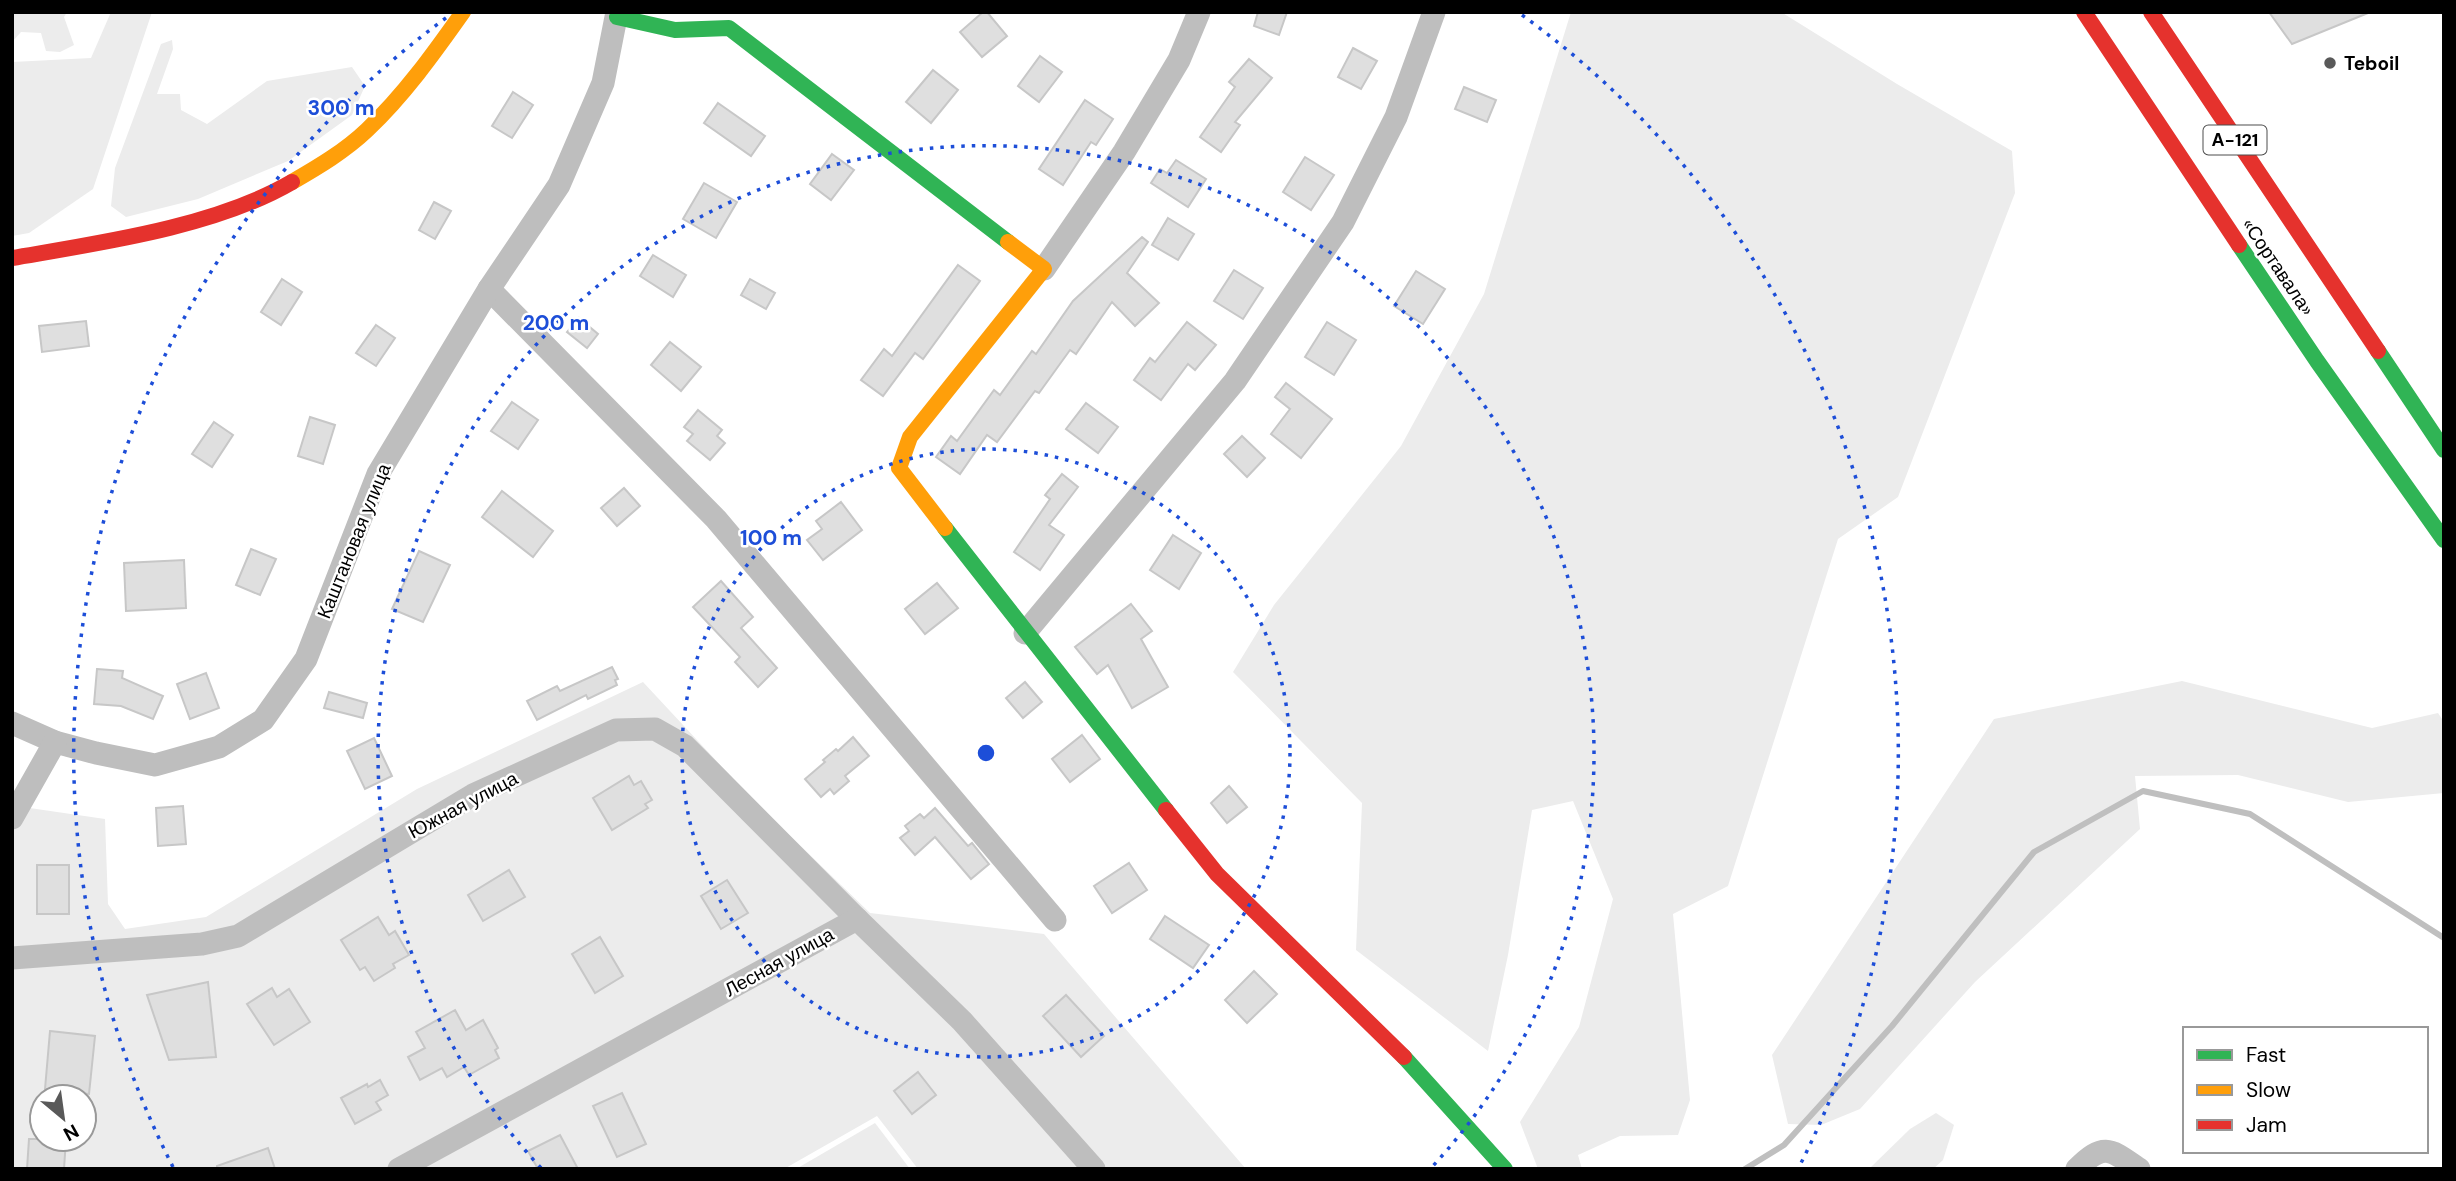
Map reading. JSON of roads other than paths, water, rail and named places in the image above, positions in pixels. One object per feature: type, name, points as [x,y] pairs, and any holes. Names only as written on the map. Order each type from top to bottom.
[{"type":"main road","points":[[12,258],[127,238],[205,218],[270,193],[317,168],[364,133],[402,93],[463,12]]},
{"type":"main road","name":"«Сортавала»","points":[[2084,12],[2316,361],[2444,540]]},
{"type":"main road","name":"«Сортавала»","points":[[2151,12],[2444,450]]},
{"type":"main road","points":[[617,15],[675,30],[729,28],[1044,269],[909,438],[899,468],[1025,633],[1217,874],[1419,1072],[1504,1169]]},
{"type":"street","points":[[1044,269],[1124,152],[1180,60],[1199,12]]},
{"type":"street","points":[[1025,633],[1235,381],[1343,222],[1396,117],[1434,12]]},
{"type":"street","name":"Каштановая улица","points":[[12,723],[96,754],[155,765],[219,747],[263,720],[306,659],[378,474],[489,289],[559,185],[603,83],[617,15]]},
{"type":"street","points":[[489,289],[716,519],[1055,920]]},
{"type":"street","name":"Южная улица","points":[[12,958],[202,944],[238,936],[473,795],[616,730],[656,729],[685,746],[857,919]]},
{"type":"street","points":[[12,818],[55,741]]},
{"type":"street","name":"Лесная улица","points":[[399,1169],[857,919],[962,1021],[1094,1169]]},
{"type":"street","points":[[2085,1161],[2106,1150],[2119,1155],[2139,1169]]},
{"type":"waterway","points":[[1745,1169],[1784,1145],[1892,1026],[2034,852],[2143,791],[2250,814],[2444,938]]},
{"type":"place","name":"Teboil","points":[[2330,63]]}]
